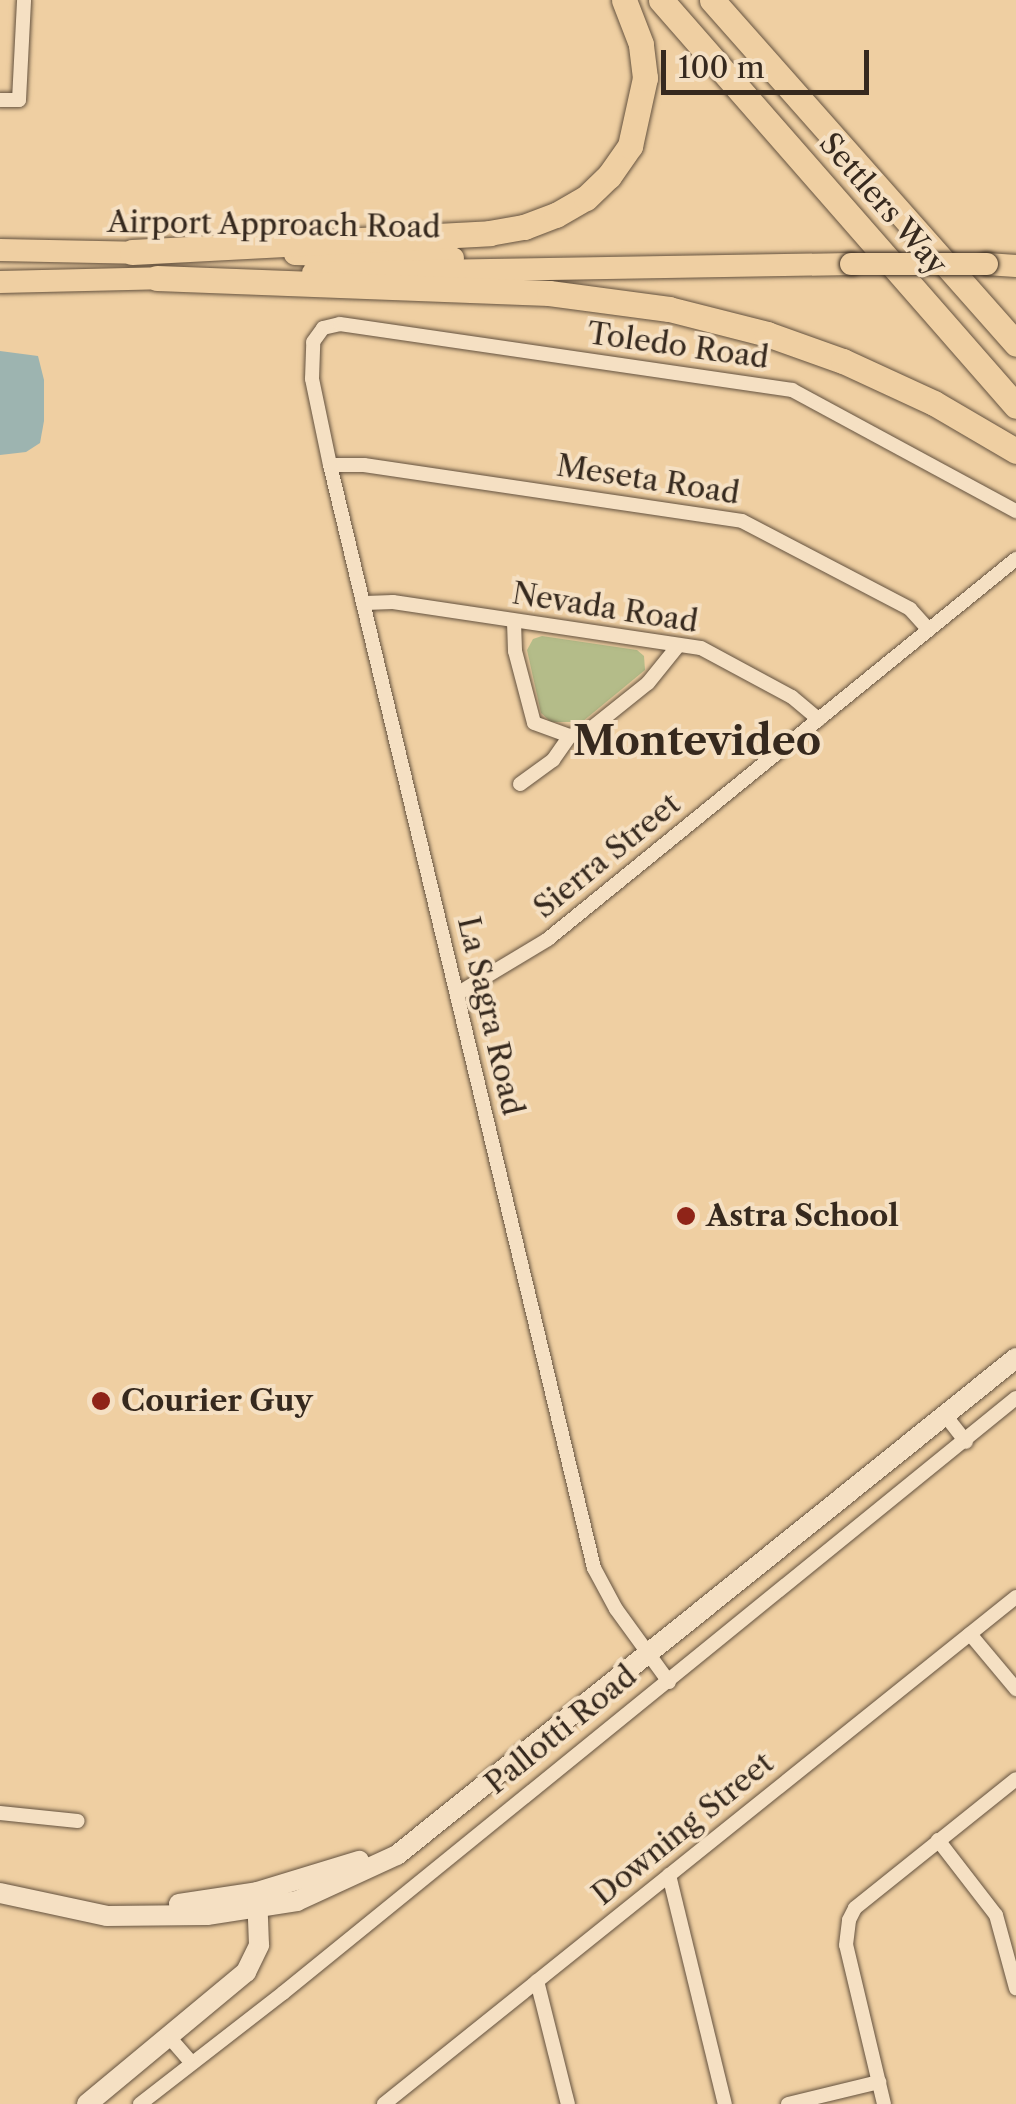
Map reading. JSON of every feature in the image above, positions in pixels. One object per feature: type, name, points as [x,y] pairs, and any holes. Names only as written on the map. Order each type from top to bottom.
[{"type":"highway","points":[[132,252],[498,232],[556,216],[586,198],[609,176],[635,129],[645,78],[641,44],[624,0]]},
{"type":"highway","name":"Settlers Way","points":[[662,0],[1016,406]]},
{"type":"highway","name":"Settlers Way","points":[[712,0],[1016,344]]},
{"type":"highway","points":[[157,278],[549,292],[669,309],[767,334],[862,368],[934,403],[1016,451]]},
{"type":"highway","points":[[966,288],[1016,334]]},
{"type":"main road","name":"Airport Approach Road","points":[[0,250],[417,255],[546,266]]},
{"type":"main road","name":"Airport Approach Road","points":[[0,282],[546,266],[1016,266]]},
{"type":"street","points":[[0,100],[18,100],[24,0]]},
{"type":"street","name":"Toledo Road","points":[[313,342],[324,328],[340,324],[792,390],[1016,511]]},
{"type":"street","name":"La Sagra Road","points":[[313,342],[310,370],[330,465],[594,1568],[669,1682]]},
{"type":"street","name":"Meseta Road","points":[[330,465],[364,465],[742,521],[910,609],[930,630]]},
{"type":"street","name":"Sierra Street","points":[[457,994],[548,939],[1016,559]]},
{"type":"street","name":"Nevada Road","points":[[364,603],[393,602],[715,654],[792,697],[820,720]]},
{"type":"street","points":[[514,622],[515,651],[534,723],[570,736]]},
{"type":"street","points":[[520,784],[553,760],[570,736],[588,730],[648,682],[678,646]]},
{"type":"street","name":"Pallotti Road","points":[[258,1899],[341,1869],[428,1828],[1016,1358]]},
{"type":"street","name":"Pallotti Road","points":[[140,2104],[669,1682],[1016,1398]]},
{"type":"street","points":[[945,1414],[966,1442]]},
{"type":"street","name":"Downing Street","points":[[384,2104],[1016,1597]]},
{"type":"street","points":[[970,1634],[1016,1688]]},
{"type":"street","points":[[884,2104],[846,1945],[849,1920],[856,1908],[1016,1779]]},
{"type":"street","points":[[0,1813],[78,1821]]},
{"type":"street","points":[[938,1840],[996,1915],[1016,1988]]},
{"type":"street","points":[[669,1875],[725,2104]]},
{"type":"street","points":[[0,1883],[78,1901],[136,1905],[258,1899]]},
{"type":"street","points":[[0,1893],[108,1916],[156,1918],[258,1899]]},
{"type":"street","points":[[87,2104],[246,1972],[260,1945],[258,1899]]},
{"type":"street","points":[[538,1981],[568,2104]]},
{"type":"street","points":[[170,2038],[192,2063]]},
{"type":"street","points":[[788,2104],[879,2082]]},
{"type":"green space","points":[[542,636],[637,650],[644,656],[645,670],[582,722],[551,722],[541,713],[527,650],[533,639]]},
{"type":"water","points":[[0,351],[38,356],[44,380],[44,421],[40,443],[26,452],[0,455]]},
{"type":"place","name":"Astra School","points":[[686,1216]]},
{"type":"place","name":"Courier Guy","points":[[101,1401]]},
{"type":"district","name":"Montevideo","points":[[697,741]]}]
